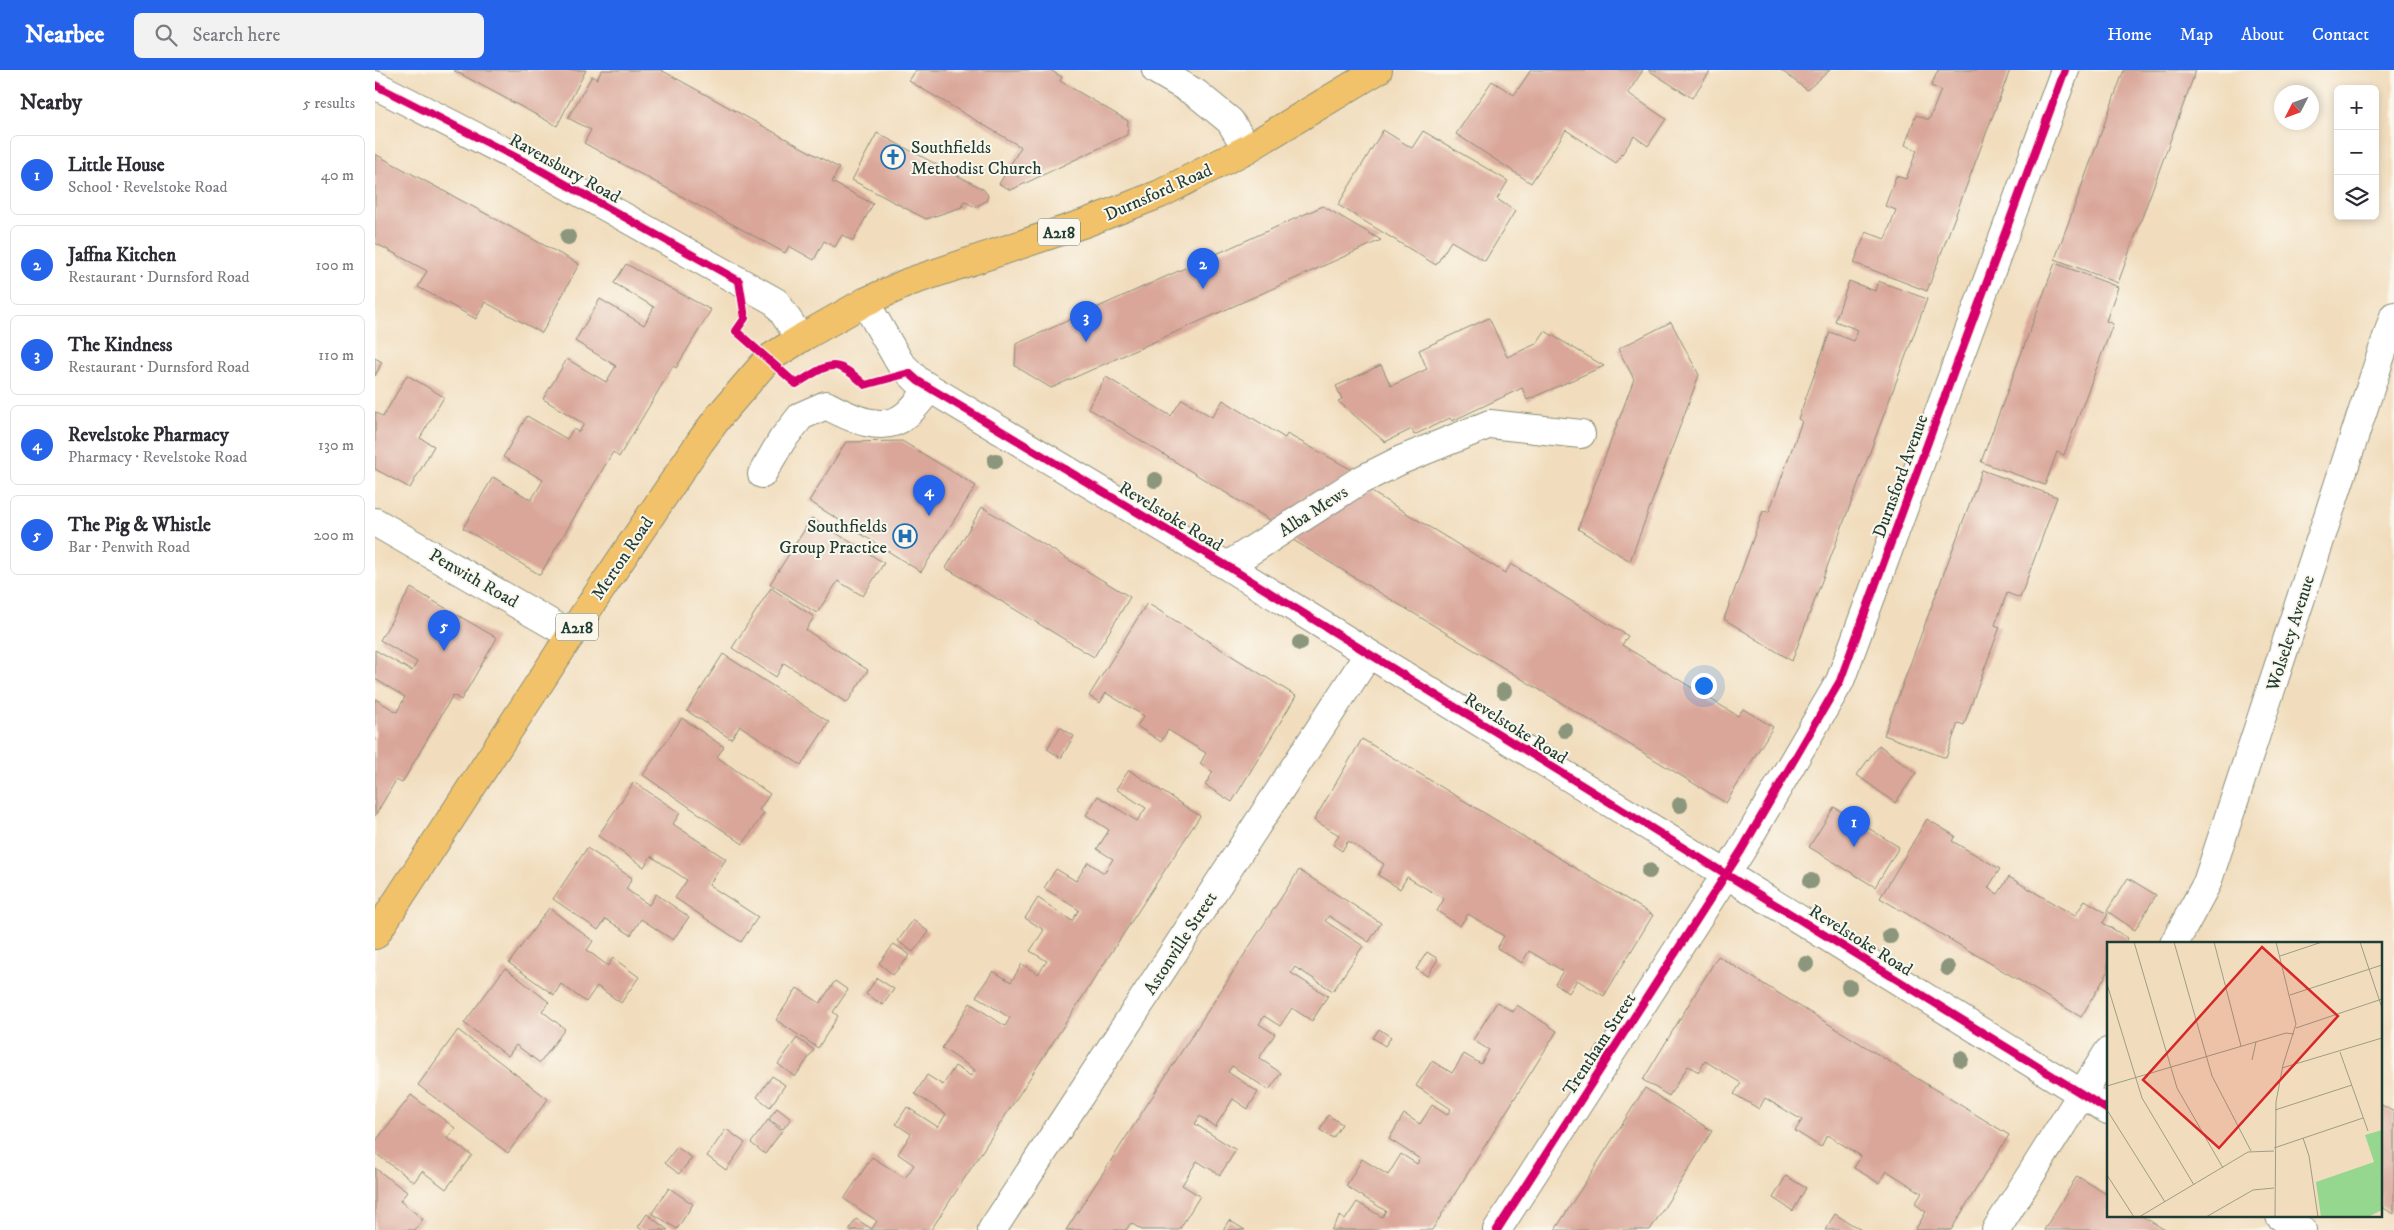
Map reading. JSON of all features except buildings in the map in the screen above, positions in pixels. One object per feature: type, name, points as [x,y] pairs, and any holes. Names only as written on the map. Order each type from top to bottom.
[{"type":"main road","name":"Durnsford Road","points":[[865,302],[909,282],[1085,223],[1160,194],[1247,149],[1378,70]]},
{"type":"main road","name":"Merton Road","points":[[375,935],[571,635],[720,415],[768,359],[800,338],[865,302]]},
{"type":"street","points":[[1155,70],[1197,94],[1230,121],[1247,149]]},
{"type":"street","name":"Durnsford Avenue","points":[[1726,875],[1840,681],[2065,70]]},
{"type":"street","name":"Ravensbury Road","points":[[375,84],[533,166],[776,302],[800,338]]},
{"type":"street","name":"Revelstoke Road","points":[[865,302],[900,364],[918,381],[1227,566],[1368,655],[2107,1109]]},
{"type":"street","name":"Wolseley Avenue","points":[[2175,942],[2207,883],[2394,316]]},
{"type":"street","points":[[762,474],[782,440],[801,416],[826,405],[854,420],[889,424],[906,416],[930,388]]},
{"type":"street","name":"Alba Mews","points":[[1227,566],[1359,481],[1401,460],[1490,424],[1581,434]]},
{"type":"street","name":"Penwith Road","points":[[375,522],[571,635]]},
{"type":"street","name":"Astonville Street","points":[[991,1230],[1368,655]]},
{"type":"street","name":"Trentham Street","points":[[1497,1230],[1726,875]]},
{"type":"street","points":[[1996,1230],[2107,1054]]},
{"type":"street","points":[[2283,1218],[2302,1230]]},
{"type":"cycle path","points":[[1497,1230],[1741,851],[1840,681],[2065,70]]},
{"type":"cycle path","points":[[375,85],[533,166],[739,281],[745,318],[736,331],[796,384],[816,372],[831,366],[846,370],[865,385],[909,373],[918,381],[1227,566],[2107,1109]]},
{"type":"place","name":"Southfields Methodist Church","points":[[893,157]]},
{"type":"place","name":"Jaffna Kitchen","points":[[1203,289]]},
{"type":"place","name":"The Kindness","points":[[1086,342]]},
{"type":"place","name":"Revelstoke Pharmacy","points":[[929,516]]},
{"type":"place","name":"Southfields Group Practice","points":[[905,536]]},
{"type":"place","name":"The Pig & Whistle","points":[[444,651]]},
{"type":"place","name":"Little House","points":[[1854,847]]}]
